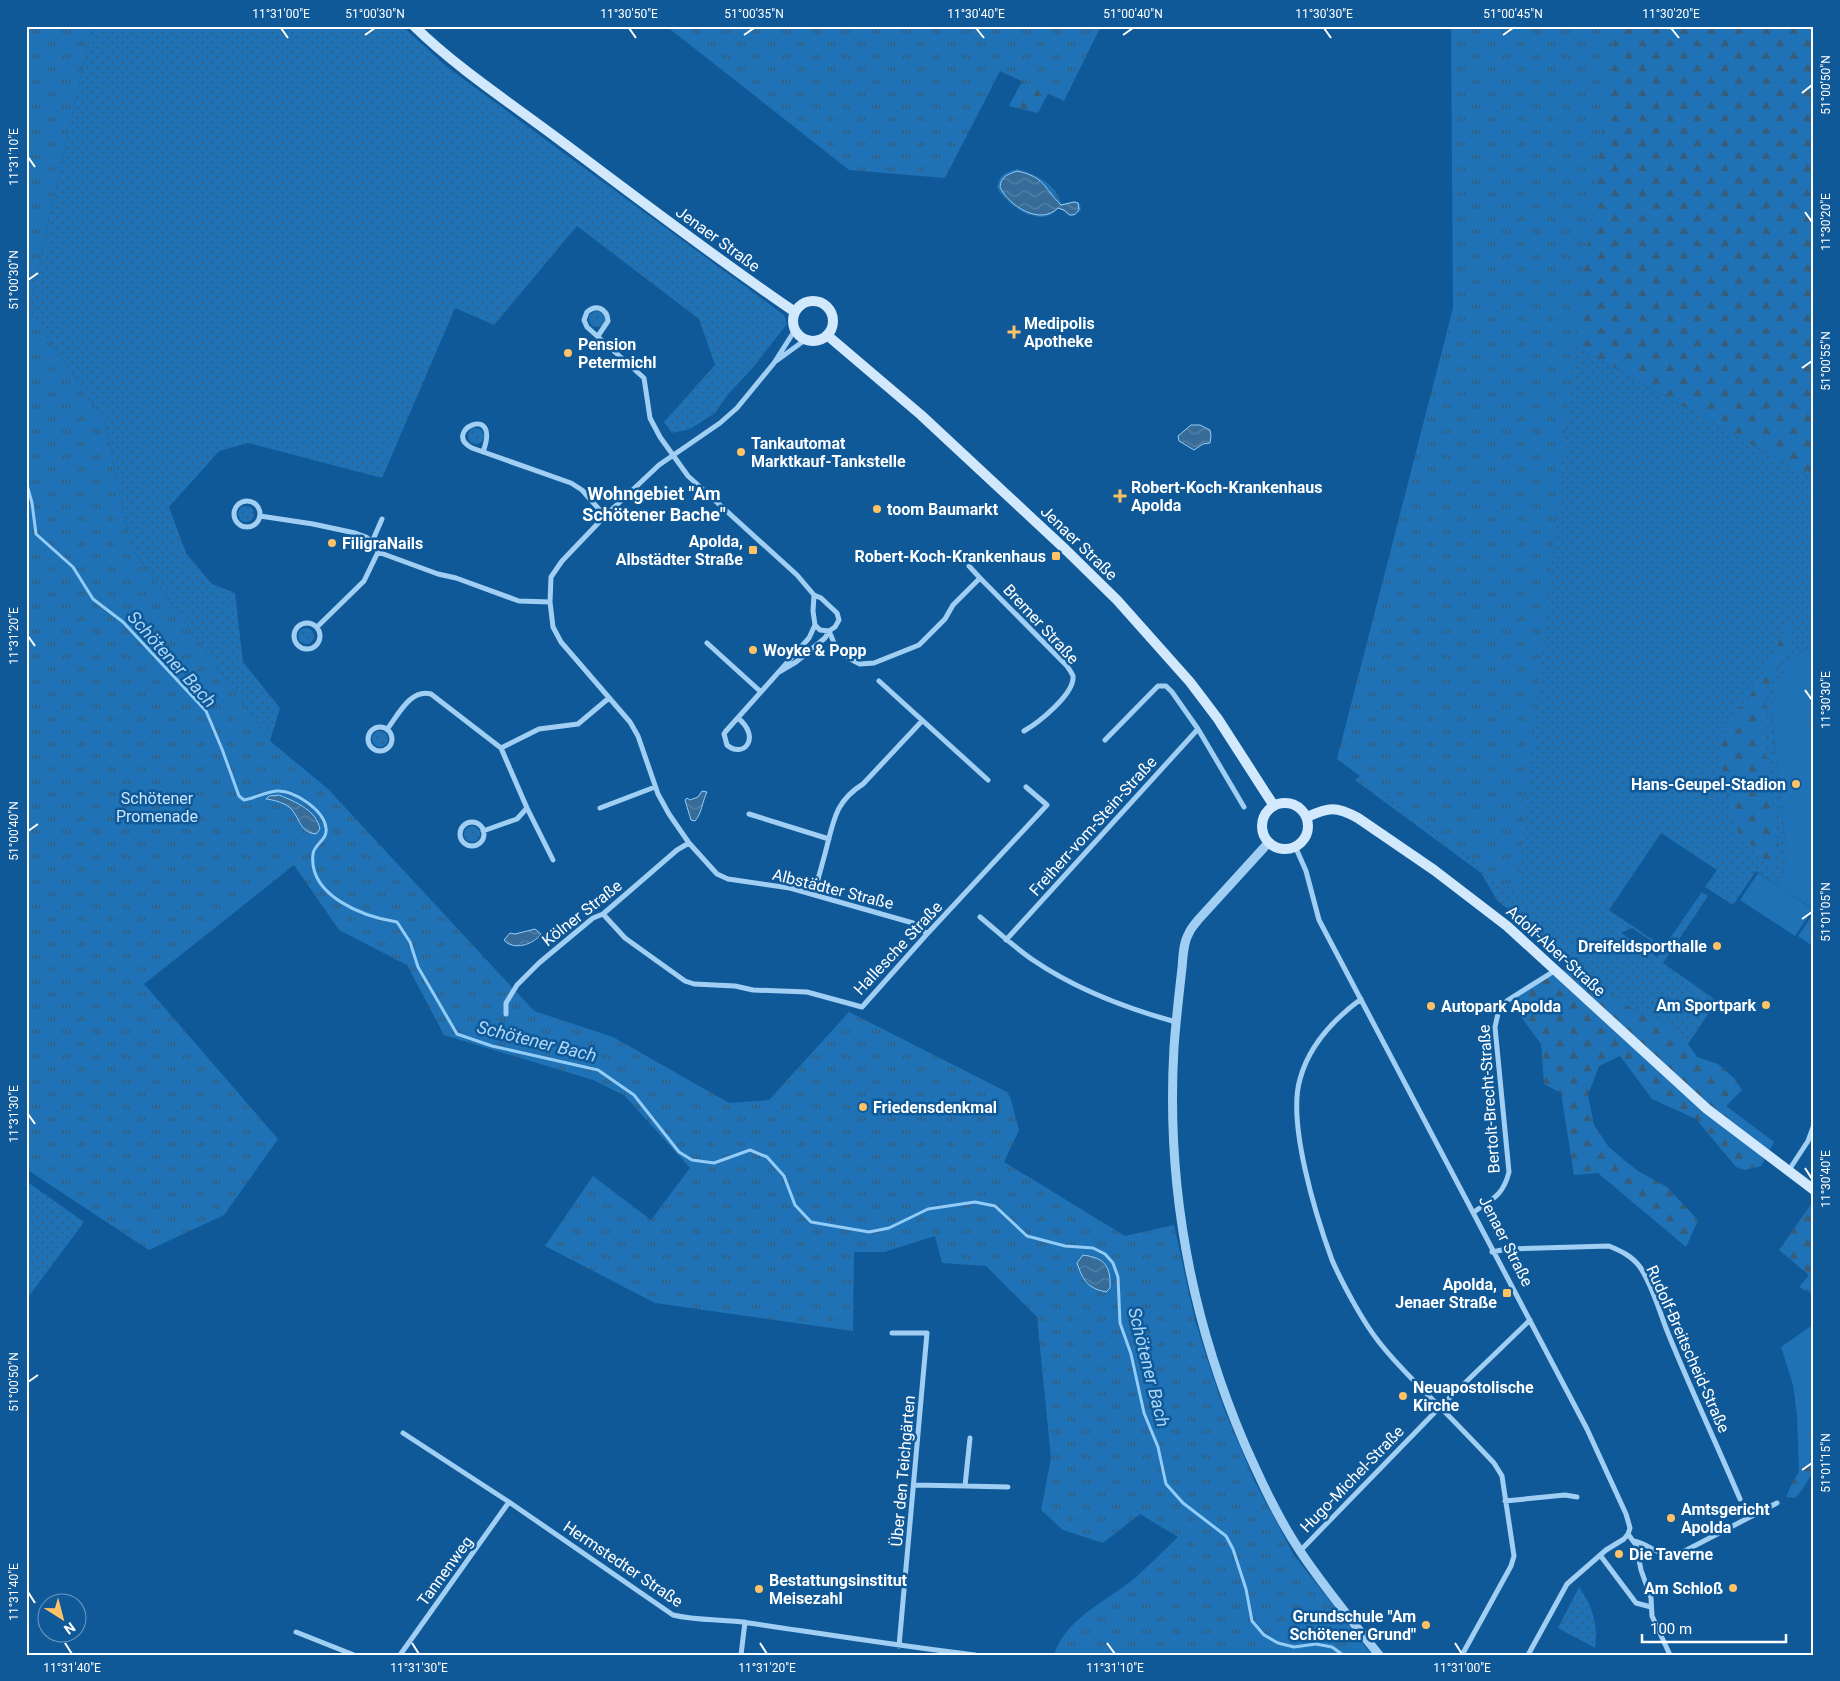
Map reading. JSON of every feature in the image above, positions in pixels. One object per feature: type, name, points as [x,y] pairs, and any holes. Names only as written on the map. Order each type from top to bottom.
[{"type":"main road","name":"Jenaer Straße","points":[[414,26],[452,60],[748,280],[795,312]]},
{"type":"main road","points":[[818,302],[827,308],[832,316],[832,326],[827,335],[816,341],[805,340],[795,330],[793,320],[795,312],[802,304],[818,302]]},
{"type":"main road","name":"Jenaer Straße","points":[[827,335],[921,415],[1118,600],[1190,682],[1218,719],[1274,806]]},
{"type":"main road","points":[[1287,802],[1293,804],[1304,811],[1307,817],[1308,831],[1305,837],[1295,846],[1282,848],[1270,842],[1265,836],[1262,823],[1264,816],[1274,806],[1287,802]]},
{"type":"main road","name":"Adolf-Aber-Straße","points":[[1307,817],[1324,810],[1342,809],[1358,818],[1472,898],[1507,926],[1707,1109],[1814,1190]]},
{"type":"street","points":[[598,336],[608,321],[607,313],[597,307],[587,312],[584,320],[587,327],[644,378],[650,418],[660,437],[688,476],[804,582],[814,595],[821,598],[837,613],[838,624],[825,638],[796,662],[779,672]]},
{"type":"street","name":"Albstädter Straße","points":[[795,330],[774,362],[737,408],[720,423],[659,465],[605,516],[562,561],[551,577],[550,602],[553,627],[561,642],[630,722],[638,736],[655,786],[669,814],[689,843],[717,874],[728,878],[790,888],[913,923],[927,934]]},
{"type":"street","points":[[774,362],[805,340]]},
{"type":"street","points":[[482,452],[488,439],[486,430],[480,425],[472,424],[466,429],[464,440],[468,446],[482,452],[571,483],[582,490],[605,516]]},
{"type":"street","points":[[242,502],[251,502],[258,507],[260,516],[253,525],[245,526],[236,521],[234,512],[242,502]]},
{"type":"street","points":[[260,516],[333,528],[366,537],[372,542],[378,552],[438,574],[456,578],[519,601],[550,602]]},
{"type":"street","points":[[372,542],[382,519]]},
{"type":"street","points":[[317,627],[364,581],[378,552]]},
{"type":"street","name":"Bremer Straße","points":[[969,566],[1067,666],[1073,676],[1072,685],[1068,692],[1039,722],[1024,731]]},
{"type":"street","points":[[830,631],[834,643],[850,659],[860,664],[874,663],[919,645],[946,619],[953,605],[980,578]]},
{"type":"street","points":[[738,718],[749,728],[750,734],[746,746],[738,750],[727,745],[724,737],[726,731],[809,638],[814,625],[814,595]]},
{"type":"street","points":[[306,623],[317,627],[320,640],[314,646],[306,649],[298,645],[294,638],[298,626],[306,623]]},
{"type":"street","points":[[814,625],[820,630],[830,631]]},
{"type":"street","points":[[707,643],[761,692]]},
{"type":"street","points":[[879,681],[988,780]]},
{"type":"street","points":[[1105,740],[1158,686],[1166,686],[1198,729],[1244,807]]},
{"type":"street","points":[[388,728],[414,696],[423,692],[431,694],[500,748],[553,860]]},
{"type":"street","points":[[500,748],[539,730],[578,724],[609,698]]},
{"type":"street","points":[[814,895],[833,820],[840,805],[855,789],[863,784],[922,721]]},
{"type":"street","points":[[377,727],[388,728],[393,736],[392,744],[386,750],[374,750],[369,743],[368,735],[370,731],[377,727]]},
{"type":"street","name":"Freiherr-vom-Stein-Straße","points":[[1006,940],[1198,729]]},
{"type":"street","points":[[600,808],[655,786]]},
{"type":"street","name":"Hallesche Straße","points":[[603,914],[625,938],[685,981],[694,984],[807,992],[862,1007],[1046,805],[1026,786]]},
{"type":"street","points":[[483,831],[517,819],[527,808]]},
{"type":"street","points":[[748,814],[829,839]]},
{"type":"street","points":[[468,823],[476,823],[483,831],[482,841],[474,846],[466,845],[461,839],[461,832],[468,823]]},
{"type":"street","points":[[1270,842],[1188,934],[1176,1022],[1172,1118],[1174,1169],[1186,1254],[1200,1316],[1214,1367],[1228,1407],[1260,1480],[1300,1551],[1379,1655]]},
{"type":"street","name":"Kölner Straße","points":[[506,1014],[506,1003],[516,985],[593,918],[603,914],[677,850],[689,843]]},
{"type":"street","name":"Jenaer Straße","points":[[1295,846],[1306,871],[1319,920],[1474,1212],[1492,1252],[1530,1320],[1598,1452],[1629,1522],[1630,1531],[1628,1534]]},
{"type":"street","points":[[980,917],[1032,960],[1068,982],[1119,1004],[1176,1022]]},
{"type":"street","name":"Bertolt-Brecht-Straße","points":[[1474,1212],[1501,1192],[1506,1186],[1509,1172],[1494,1027],[1499,1009],[1508,1000],[1556,970]]},
{"type":"street","points":[[1361,999],[1325,1033],[1309,1054],[1300,1078],[1297,1095],[1297,1121],[1302,1155],[1312,1196],[1333,1261],[1359,1312],[1378,1341],[1401,1368],[1499,1469],[1502,1476],[1514,1556],[1511,1566],[1462,1655]]},
{"type":"street","points":[[1788,1172],[1808,1141],[1814,1125]]},
{"type":"street","name":"Rudolf-Breitscheid-Straße","points":[[1492,1252],[1507,1249],[1609,1246],[1621,1250],[1632,1258],[1648,1281],[1669,1336],[1740,1499]]},
{"type":"street","name":"Hugo-Michel-Straße","points":[[1300,1551],[1440,1407],[1530,1320]]},
{"type":"street","name":"Über den Teichgärten","points":[[892,1333],[927,1333],[899,1646]]},
{"type":"street","name":"Hermstedter Straße","points":[[404,1432],[673,1615],[686,1618],[745,1622],[899,1646],[975,1655]]},
{"type":"street","points":[[965,1486],[970,1438]]},
{"type":"street","points":[[914,1485],[1008,1487]]},
{"type":"street","points":[[1505,1501],[1565,1495],[1577,1497]]},
{"type":"street","name":"Tannenweg","points":[[400,1655],[509,1502]]},
{"type":"street","points":[[1634,1541],[1641,1542],[1654,1551],[1666,1556],[1674,1556],[1777,1503]]},
{"type":"street","points":[[1528,1655],[1567,1584],[1600,1555],[1624,1539],[1628,1534],[1634,1541],[1637,1550],[1641,1570],[1651,1598],[1652,1616],[1670,1655]]},
{"type":"street","points":[[1600,1555],[1636,1603],[1651,1607]]},
{"type":"street","points":[[741,1655],[745,1622]]},
{"type":"street","points":[[296,1632],[354,1655]]},
{"type":"green space","name":"Schötener Promenade","points":[[26,26],[92,26],[29,310],[104,421],[131,547],[270,741],[328,789],[534,1011],[613,1037],[729,1103],[769,1100],[849,1012],[1009,1093],[1019,1130],[1004,1162],[1125,1236],[1174,1225],[1195,1320],[1210,1368],[1224,1409],[1255,1482],[1294,1555],[1372,1655],[1054,1655],[1068,1630],[1078,1620],[1136,1577],[1178,1537],[1140,1514],[1103,1543],[1063,1530],[1041,1510],[1051,1458],[1037,1317],[986,1266],[942,1263],[935,1236],[884,1252],[854,1252],[853,1331],[655,1303],[545,1246],[593,1176],[651,1220],[690,1168],[625,1096],[593,1080],[444,1035],[407,965],[339,930],[294,865],[144,984],[278,1139],[224,1215],[149,1250],[26,1169]]},
{"type":"green space","points":[[92,26],[402,26],[447,67],[784,315],[787,324],[750,371],[728,394],[715,413],[690,429],[672,433],[664,422],[715,365],[699,319],[577,226],[494,325],[455,308],[382,478],[248,443],[219,451],[169,507],[186,553],[212,584],[235,593],[243,662],[280,708],[270,741],[131,547],[104,421],[29,310]]},
{"type":"green space","points":[[666,26],[1101,26],[1064,101],[1000,71],[945,178],[849,170]]},
{"type":"green space","points":[[1051,26],[1082,26],[1038,113],[1009,106]]},
{"type":"green space","points":[[1451,26],[1616,26],[1576,334],[1517,892],[1337,759],[1453,308]]},
{"type":"green space","points":[[1587,26],[1814,26],[1814,479],[1505,307]]},
{"type":"green space","points":[[1017,169],[1031,173],[1044,181],[1055,191],[1061,204],[1076,201],[1080,204],[1081,210],[1074,216],[1069,216],[1059,208],[1054,213],[1045,217],[1036,217],[1016,208],[1005,199],[997,188],[1003,175]]},
{"type":"green space","points":[[1505,307],[1814,479],[1814,647],[1799,652],[1771,708],[1787,859],[1778,886],[1756,871],[1733,905],[1705,887],[1717,870],[1661,833],[1609,910],[1656,942],[1654,943],[1632,928],[1621,933],[1657,957],[1702,892],[1708,896],[1663,963],[1717,1001],[1688,1044],[1662,1020],[1632,1009],[1574,965],[1497,900],[1481,873],[1355,780],[1459,690]]},
{"type":"green space","points":[[597,311],[605,319],[597,327],[589,319]]},
{"type":"green space","points":[[476,428],[484,436],[476,444],[468,436]]},
{"type":"green space","points":[[246,506],[254,514],[246,522],[238,514]]},
{"type":"green space","points":[[1790,618],[1788,652],[1767,687],[1763,737],[1779,846],[1773,874],[1756,847],[1740,839],[1724,784],[1719,740],[1735,713],[1753,692]]},
{"type":"green space","points":[[306,628],[314,636],[306,644],[298,636]]},
{"type":"green space","name":"Hans-Geupel-Stadion","points":[[1814,647],[1814,909],[1778,886],[1787,859],[1771,708],[1779,681],[1786,666],[1799,652]]},
{"type":"green space","points":[[380,731],[388,739],[380,747],[372,739]]},
{"type":"green space","points":[[472,826],[480,834],[472,842],[464,834]]},
{"type":"green space","points":[[1758,873],[1813,909],[1795,936],[1740,900]]},
{"type":"green space","points":[[1814,913],[1814,947],[1798,936]]},
{"type":"green space","points":[[1574,965],[1632,1009],[1662,1020],[1688,1044],[1697,1057],[1718,1064],[1735,1079],[1742,1090],[1726,1106],[1774,1142],[1761,1166],[1745,1170],[1736,1167],[1696,1119],[1652,1099],[1620,1056],[1599,1066],[1588,1095],[1594,1125],[1608,1146],[1638,1171],[1667,1187],[1698,1220],[1686,1247],[1598,1173],[1574,1175],[1561,1093],[1544,1084],[1541,1044],[1507,998],[1549,971],[1554,974]]},
{"type":"green space","points":[[26,1181],[84,1222],[26,1300]]},
{"type":"green space","points":[[1812,1203],[1814,1204],[1814,1295],[1799,1287],[1809,1275],[1779,1250]]},
{"type":"green space","points":[[1814,1324],[1814,1452],[1799,1472],[1797,1415],[1793,1385],[1781,1347]]},
{"type":"green space","points":[[1814,1452],[1814,1470],[1802,1490],[1795,1498],[1786,1497],[1794,1479]]},
{"type":"green space","points":[[1579,1587],[1588,1602],[1595,1623],[1595,1648],[1558,1628]]},
{"type":"water","points":[[1017,171],[1033,176],[1043,183],[1061,205],[1074,202],[1078,203],[1079,209],[1070,215],[1058,208],[1051,213],[1043,215],[1034,214],[1018,207],[1010,201],[1000,187],[1003,178]]},
{"type":"water","points":[[1191,425],[1200,425],[1210,430],[1210,443],[1203,444],[1194,450],[1179,441],[1178,436]]},
{"type":"water","points":[[702,791],[707,792],[701,811],[695,821],[691,820],[685,800],[698,797]]},
{"type":"water","points":[[279,795],[310,812],[318,822],[320,829],[316,834],[310,833],[303,827],[289,807],[278,801],[266,799],[269,796]]},
{"type":"water","points":[[535,929],[541,934],[528,944],[512,945],[504,940],[510,933],[515,934]]},
{"type":"water","points":[[1083,1255],[1097,1258],[1105,1264],[1110,1280],[1110,1288],[1106,1292],[1090,1286],[1084,1279],[1077,1263]]},
{"type":"waterway","name":"Schötener Bach","points":[[26,481],[32,503],[36,534],[73,567],[93,599],[123,622],[206,711],[239,796],[244,800],[277,791],[284,792],[307,802],[320,814],[324,821],[326,832],[313,854],[314,869],[319,882],[341,902],[369,915],[397,922],[410,942],[418,967],[457,1034],[492,1046],[598,1070],[634,1095],[679,1152],[692,1160],[714,1163],[750,1150],[767,1157],[784,1176],[795,1205],[811,1222],[869,1232],[889,1228],[928,1209],[975,1202],[995,1206],[1027,1236],[1065,1246],[1093,1248],[1105,1254],[1113,1263],[1118,1277],[1120,1323],[1131,1354],[1144,1413],[1158,1447],[1166,1484],[1183,1503],[1226,1536],[1233,1549],[1246,1589],[1252,1621],[1264,1635],[1278,1643],[1294,1647],[1316,1644],[1332,1647],[1343,1655]]},
{"type":"place","name":"Medipolis Apotheke","points":[[1014,332]]},
{"type":"place","name":"Pension Petermichl","points":[[568,353]]},
{"type":"place","name":"Tankautomat Marktkauf-Tankstelle","points":[[741,452]]},
{"type":"place","name":"Robert-Koch-Krankenhaus Apolda","points":[[1120,496]]},
{"type":"place","name":"toom Baumarkt","points":[[877,509]]},
{"type":"place","name":"FiligraNails","points":[[332,543]]},
{"type":"place","name":"Apolda, Albstädter Straße","points":[[753,550]]},
{"type":"place","name":"Robert-Koch-Krankenhaus","points":[[1056,556]]},
{"type":"place","name":"Woyke & Popp","points":[[753,650]]},
{"type":"place","name":"Hans-Geupel-Stadion","points":[[1796,784]]},
{"type":"place","name":"Dreifeldsporthalle","points":[[1717,946]]},
{"type":"place","name":"Am Sportpark","points":[[1766,1005]]},
{"type":"place","name":"Autopark Apolda","points":[[1431,1006]]},
{"type":"place","name":"Friedensdenkmal","points":[[863,1107]]},
{"type":"place","name":"Apolda, Jenaer Straße","points":[[1507,1293]]},
{"type":"place","name":"Neuapostolische Kirche","points":[[1403,1396]]},
{"type":"place","name":"Amtsgericht Apolda","points":[[1671,1518]]},
{"type":"place","name":"Die Taverne","points":[[1619,1554]]},
{"type":"place","name":"Am Schloß","points":[[1733,1588]]},
{"type":"place","name":"Bestattungsinstitut Meisezahl","points":[[759,1589]]},
{"type":"place","name":"Grundschule \"Am Schötener Grund\"","points":[[1426,1625]]},
{"type":"district","name":"Wohngebiet \"Am Schötener Bache\"","points":[[654,503]]}]
